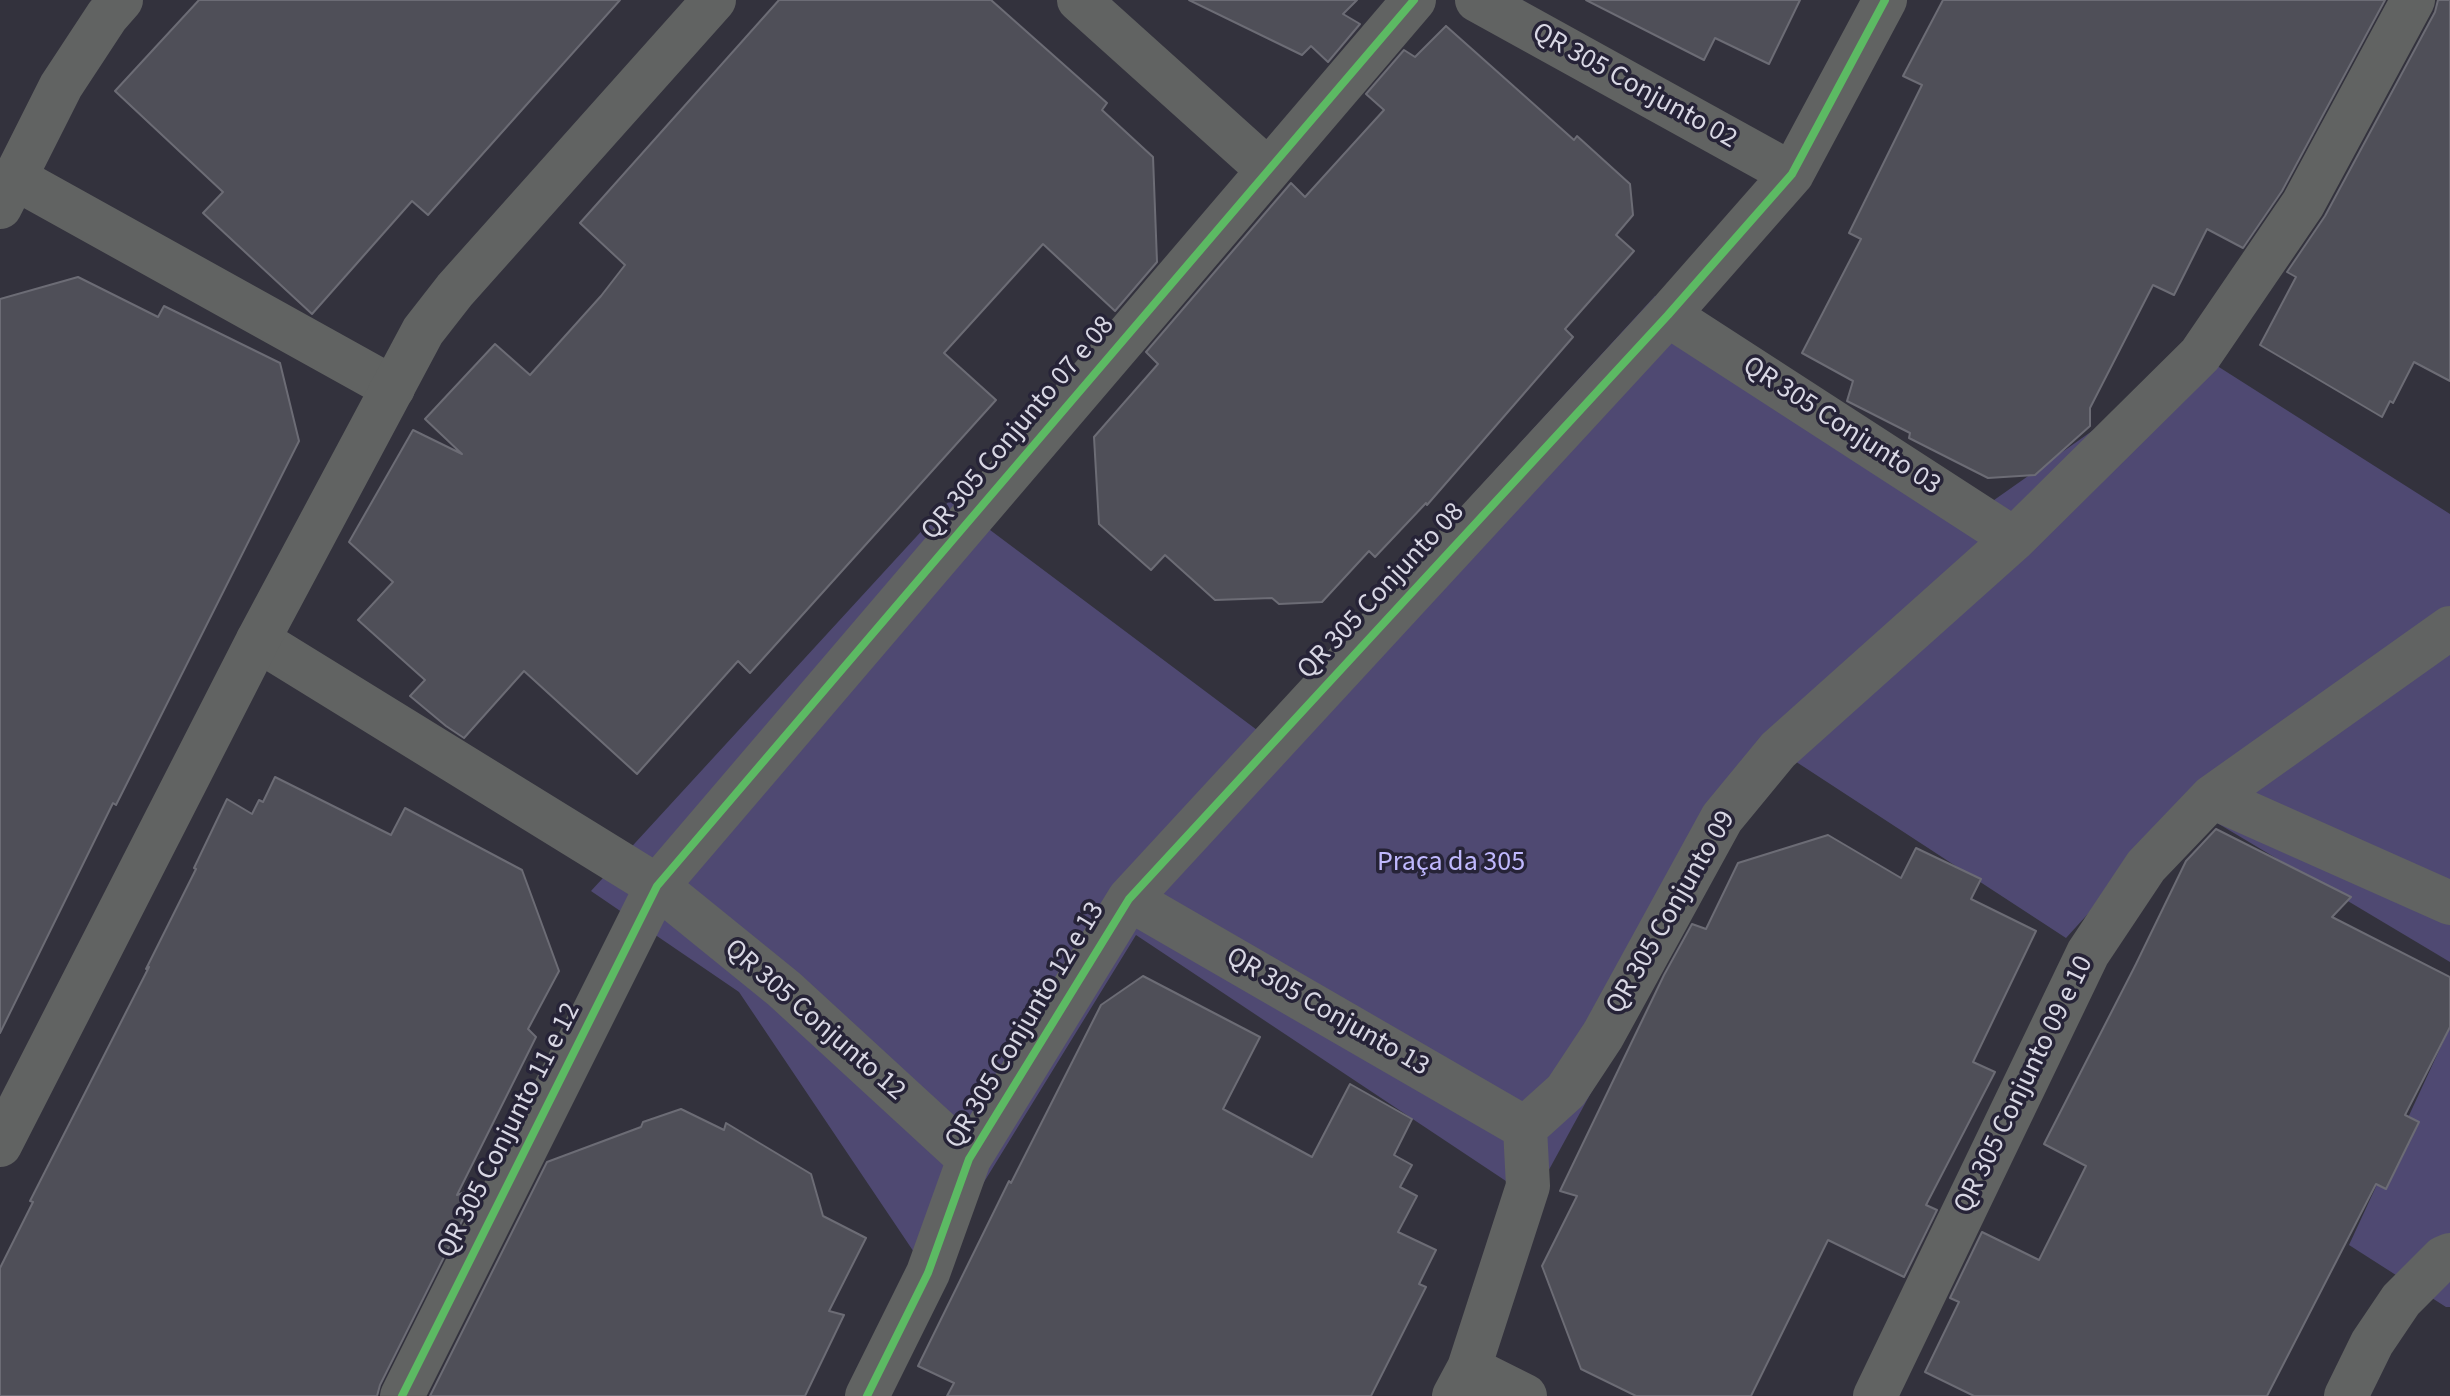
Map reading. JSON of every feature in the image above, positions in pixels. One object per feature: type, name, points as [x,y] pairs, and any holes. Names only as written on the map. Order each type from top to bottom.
[{"type":"street","points":[[121,0],[61,86],[7,192],[393,388]]},
{"type":"street","points":[[1,1142],[258,640],[423,331],[455,290],[714,0]]},
{"type":"street","points":[[1079,0],[1268,170]]},
{"type":"street","name":"QR 305 Conjunto 07 e 08","points":[[657,886],[1414,0]]},
{"type":"street","name":"QR 305 Conjunto 02","points":[[1477,0],[1792,174]]},
{"type":"street","name":"QR 305 Conjunto 08","points":[[1129,899],[1668,315],[1792,174],[1885,0]]},
{"type":"street","name":"QR 305 Conjunto 09","points":[[1525,1128],[1566,1091],[1603,1035],[1722,818],[1778,750],[2014,539],[2200,355],[2303,204],[2413,0]]},
{"type":"street","name":"QR 305 Conjunto 03","points":[[1668,315],[2014,539]]},
{"type":"street","name":"QR 305 Conjunto 09 e 10","points":[[1875,1396],[2088,953],[2146,866],[2212,797],[2450,628]]},
{"type":"street","name":"QR 305 Conjunto 12","points":[[258,640],[657,886],[784,989],[969,1159]]},
{"type":"street","points":[[2212,797],[2450,903]]},
{"type":"street","name":"QR 305 Conjunto 11 e 12","points":[[402,1396],[657,886]]},
{"type":"street","name":"QR 305 Conjunto 13","points":[[1129,899],[1525,1128]]},
{"type":"street","name":"QR 305 Conjunto 12 e 13","points":[[867,1396],[928,1273],[969,1159],[1129,899]]},
{"type":"street","points":[[1525,1128],[1528,1186],[1462,1382],[1525,1396]]},
{"type":"street","points":[[2346,1396],[2372,1343],[2401,1300],[2443,1258],[2450,1255]]},
{"type":"green space","name":"Praça da 305","points":[[1655,296],[1987,505],[2200,355],[2450,514],[2450,962],[2187,805],[2066,938],[1778,750],[1533,1199],[1136,935],[928,1273],[739,992],[591,891],[950,500],[1257,730]]},
{"type":"green space","points":[[2450,1027],[2450,1307],[2446,1307],[2349,1245]]},
{"type":"building","points":[[199,0],[620,0],[428,215],[412,201],[312,314],[203,213],[223,192],[115,91]]},
{"type":"building","points":[[779,0],[991,0],[1107,103],[1102,110],[1153,157],[1157,262],[1115,311],[1043,244],[944,353],[996,400],[750,673],[738,661],[637,774],[524,671],[464,738],[410,696],[425,680],[358,620],[393,582],[349,542],[413,430],[462,454],[425,419],[495,344],[530,375],[601,296],[625,265],[580,223]]},
{"type":"building","points":[[1189,0],[1357,0],[1343,14],[1360,24],[1328,62],[1311,46],[1302,55]]},
{"type":"building","points":[[1586,0],[1800,0],[1769,64],[1715,38],[1704,60]]},
{"type":"building","points":[[1943,0],[2385,0],[2282,191],[2243,248],[2207,229],[2174,295],[2153,285],[2090,408],[2090,426],[2035,475],[1988,478],[1909,438],[1910,433],[1847,401],[1853,381],[1802,353],[1861,239],[1849,233],[1922,85],[1903,76]]},
{"type":"building","points":[[2438,0],[2450,0],[2450,381],[2414,362],[2393,403],[2390,401],[2382,417],[2260,345],[2296,277],[2287,272],[2325,216],[2435,12]]},
{"type":"building","points":[[1446,26],[1574,140],[1577,136],[1630,184],[1633,215],[1616,235],[1634,251],[1565,329],[1573,337],[1427,505],[1375,557],[1369,551],[1322,602],[1279,604],[1272,598],[1215,600],[1165,555],[1151,570],[1099,524],[1094,437],[1158,364],[1146,352],[1291,183],[1305,197],[1384,110],[1366,94],[1404,50],[1415,57]]},
{"type":"building","points":[[78,277],[158,317],[164,306],[280,363],[299,441],[116,805],[113,803],[0,1033],[0,299]]},
{"type":"building","points":[[275,777],[391,835],[405,808],[522,870],[559,971],[528,1029],[536,1037],[457,1195],[479,1187],[377,1396],[0,1396],[0,1268],[33,1202],[30,1201],[149,967],[146,969],[227,799],[252,814],[259,800],[263,802]]},
{"type":"building","points":[[2216,829],[2351,897],[2332,917],[2450,977],[2450,1027],[2405,1115],[2419,1122],[2386,1189],[2376,1184],[2267,1396],[1974,1396],[1925,1372],[1959,1302],[1950,1298],[1982,1232],[2039,1260],[2086,1166],[2044,1144],[2186,861]]},
{"type":"building","points":[[1828,835],[1901,878],[1916,848],[1981,879],[1971,899],[2036,931],[1973,1062],[1995,1072],[1926,1205],[1937,1210],[1904,1277],[1828,1240],[1751,1396],[1636,1396],[1581,1369],[1542,1266],[1577,1196],[1560,1191],[1664,975],[1692,924],[1706,929],[1738,863]]},
{"type":"building","points":[[1143,976],[1260,1037],[1223,1109],[1312,1157],[1350,1084],[1412,1119],[1394,1155],[1412,1165],[1400,1187],[1417,1196],[1398,1232],[1436,1250],[1419,1284],[1426,1287],[1371,1396],[947,1396],[954,1383],[918,1366],[1009,1181],[1011,1183],[1101,1005]]},
{"type":"building","points":[[681,1109],[724,1130],[726,1123],[811,1174],[823,1216],[866,1238],[829,1311],[844,1315],[805,1396],[430,1396],[547,1162]]},
{"type":"cycle path","points":[[402,1396],[657,886],[1414,0]]},
{"type":"cycle path","points":[[867,1396],[928,1273],[969,1159],[1129,899],[1668,315],[1792,174],[1885,0]]}]
